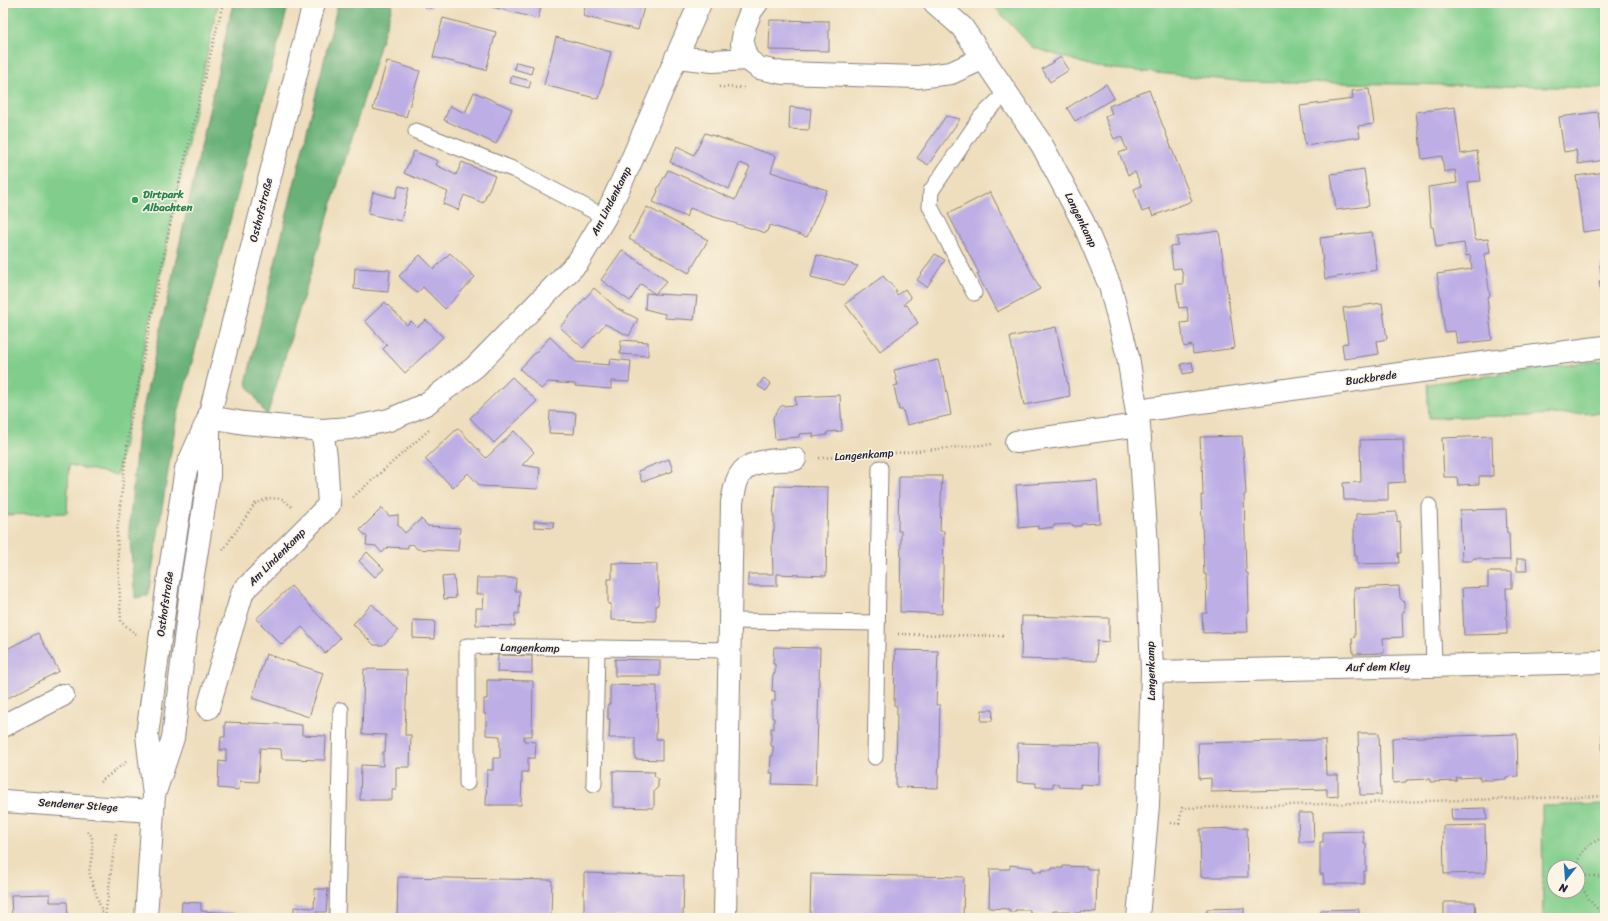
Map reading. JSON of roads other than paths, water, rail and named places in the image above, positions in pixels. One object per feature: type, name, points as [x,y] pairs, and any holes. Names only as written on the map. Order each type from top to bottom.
[{"type":"street","name":"Osthofstraße","points":[[146,918],[153,803],[173,738],[192,581],[209,476],[209,417],[314,3]]},
{"type":"street","name":"Am Lindenkamp","points":[[209,417],[244,423],[322,430],[351,428],[389,420],[426,404],[475,367],[578,262],[605,217],[629,166],[700,3]]},
{"type":"street","points":[[757,3],[751,11],[744,32],[742,44],[747,58],[759,68],[783,73],[918,77],[951,73],[984,58]]},
{"type":"street","name":"Langenkamp","points":[[935,3],[962,27],[1042,145],[1083,222],[1110,286],[1128,357],[1138,418],[1147,546],[1152,672],[1147,821],[1138,918]]},
{"type":"street","points":[[676,57],[713,61],[747,58]]},
{"type":"street","name":"Buckbrede","points":[[1138,418],[1421,370],[1605,347]]},
{"type":"street","points":[[1016,442],[1138,418]]},
{"type":"street","name":"Am Lindenkamp","points":[[208,708],[243,591],[329,505],[326,457],[322,430]]},
{"type":"street","points":[[725,918],[732,502],[739,476],[745,468],[752,464],[795,459]]},
{"type":"street","name":"Auf dem Kley","points":[[1152,672],[1605,662]]},
{"type":"street","points":[[3,726],[63,695]]},
{"type":"street","name":"Sendener Stiege","points":[[3,801],[120,808],[153,803]]},
{"type":"lane","points":[[974,293],[930,206],[930,191],[981,117],[1006,93]]},
{"type":"lane","points":[[416,131],[515,170],[605,217]]},
{"type":"lane","name":"Langenkamp","points":[[874,757],[880,468]]},
{"type":"lane","points":[[1430,506],[1434,665]]},
{"type":"lane","points":[[730,621],[876,628]]},
{"type":"lane","name":"Langenkamp","points":[[467,783],[467,646],[730,650]]},
{"type":"lane","points":[[594,784],[597,649]]},
{"type":"lane","points":[[337,918],[341,710]]},
{"type":"place","name":"Dirtpark Albachten","points":[[135,200]]}]
